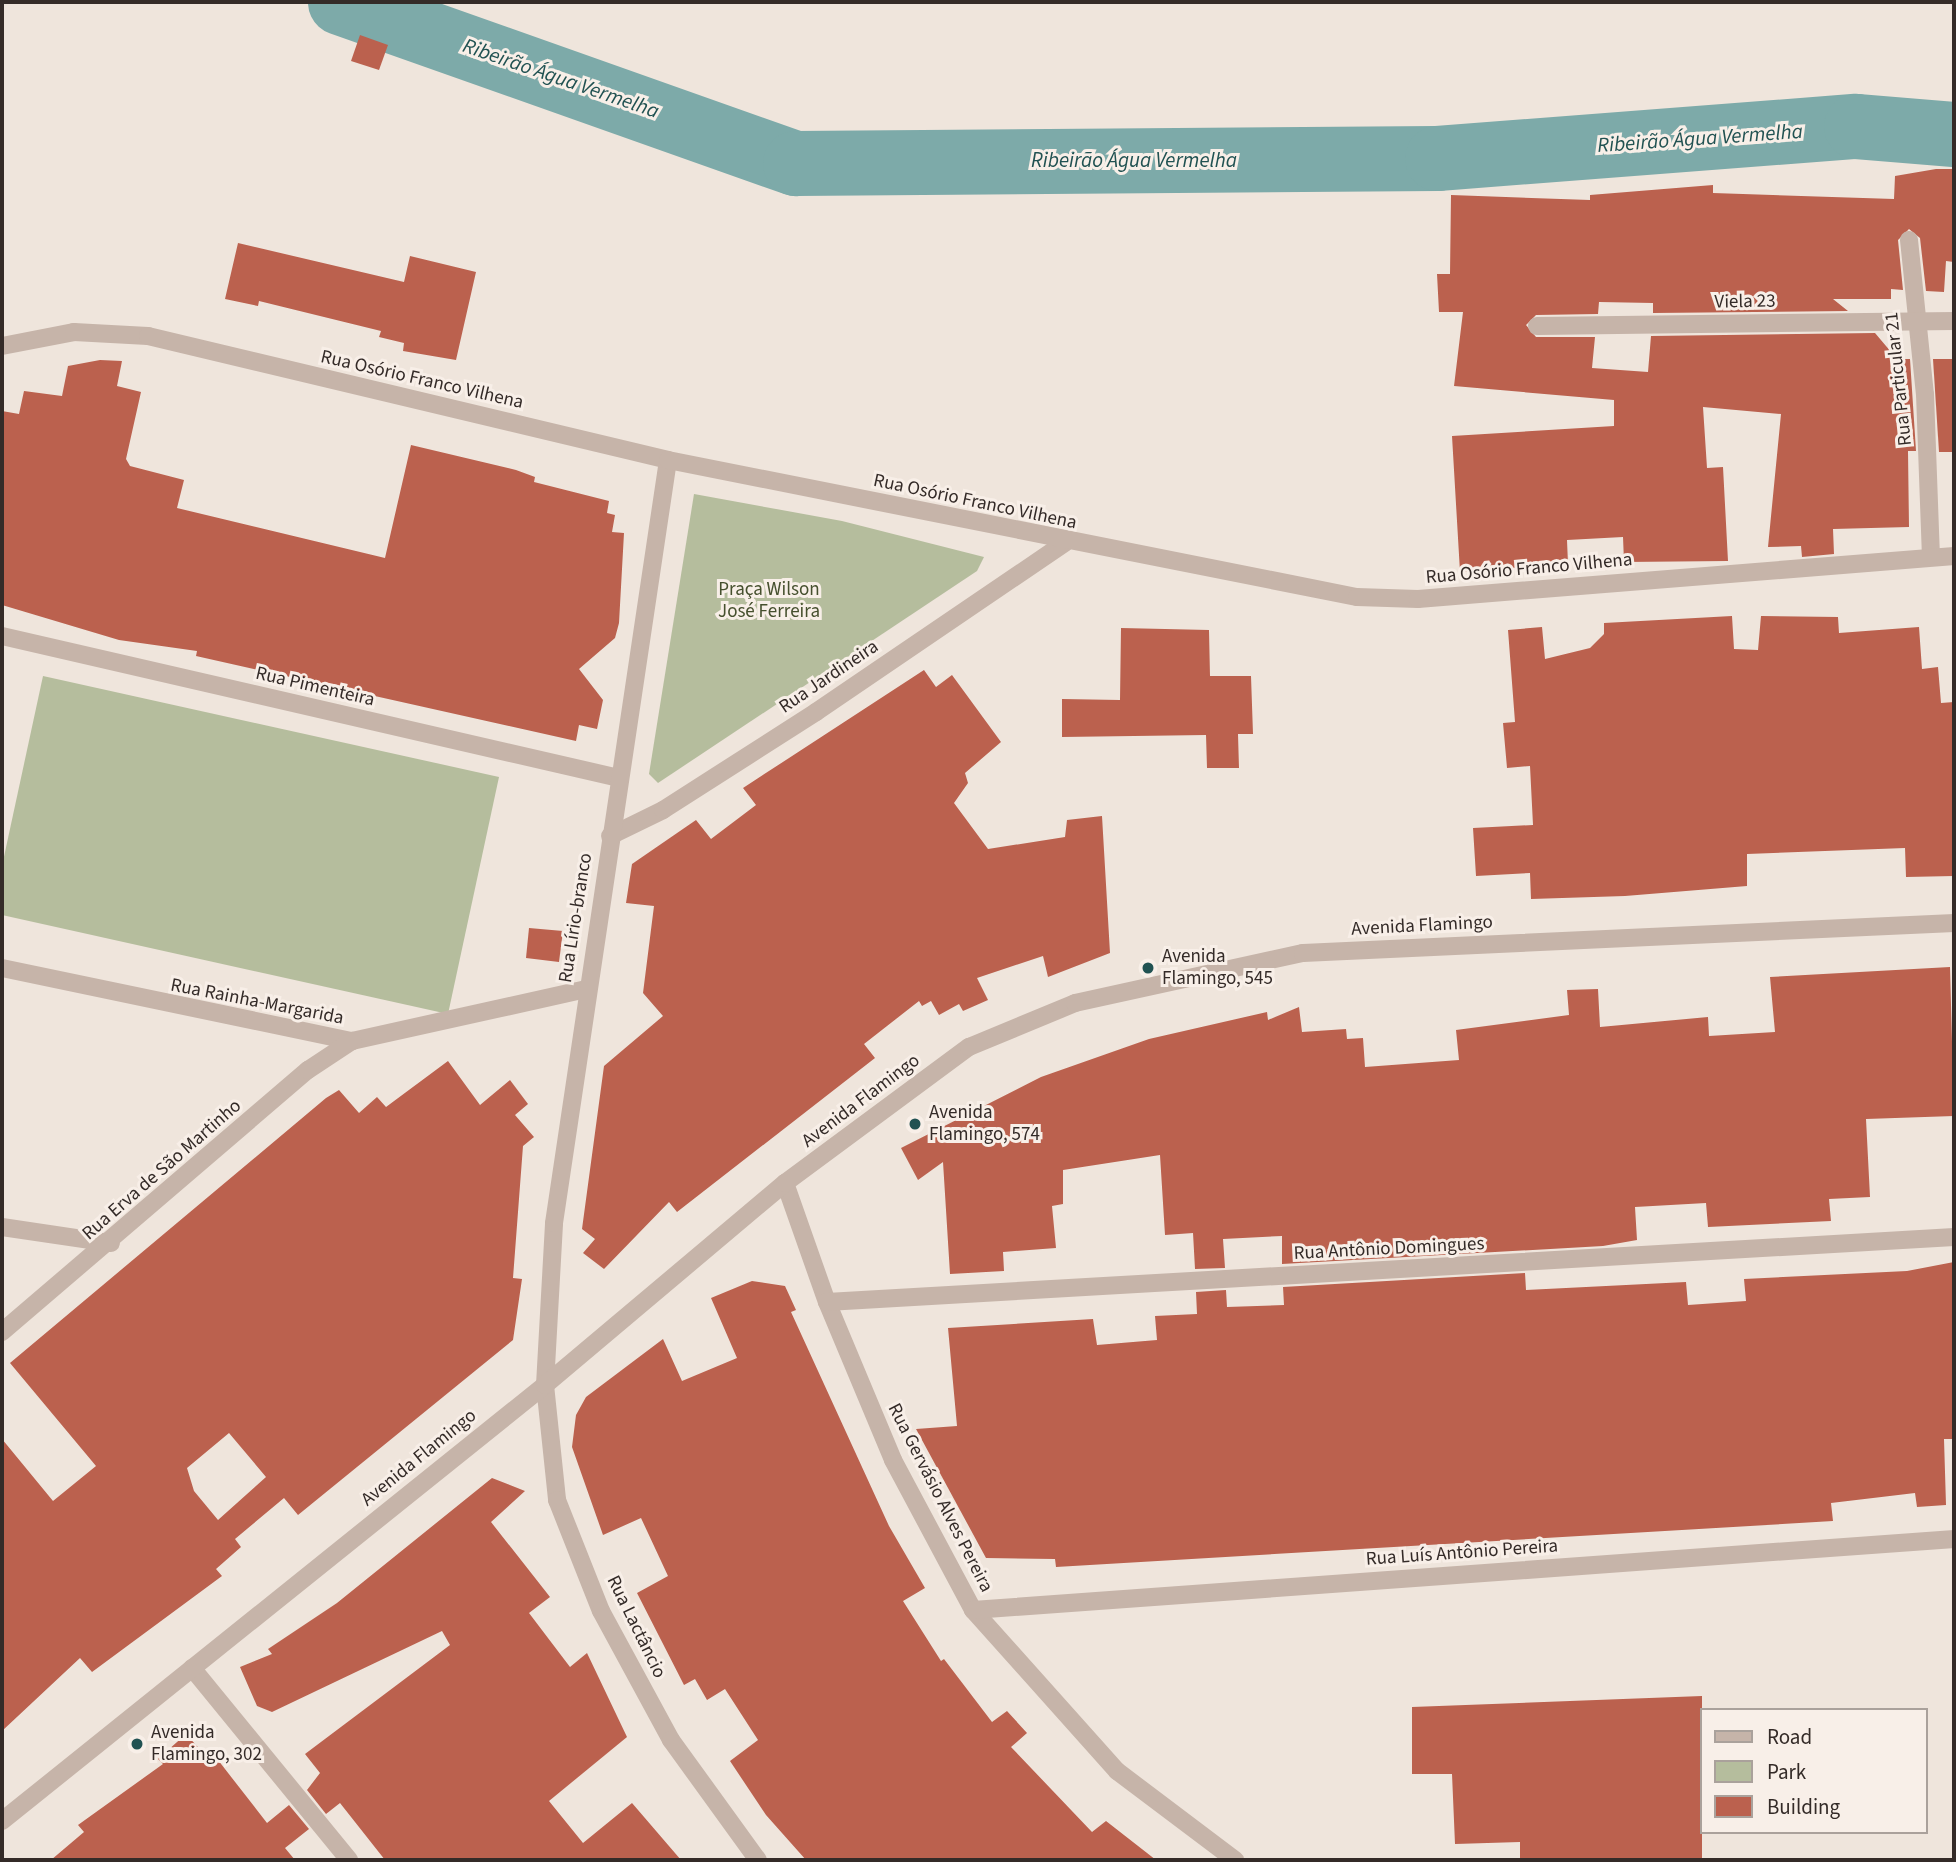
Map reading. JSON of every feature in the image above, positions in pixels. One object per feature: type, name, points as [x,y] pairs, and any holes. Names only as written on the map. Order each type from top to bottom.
[{"type":"street","name":"Rua Particular 21","points":[[1909,240],[1913,321],[1925,394],[1931,556]]},
{"type":"street","name":"Viela 23","points":[[1537,326],[1954,321]]},
{"type":"street","name":"Rua Osório Franco Vilhena","points":[[2,346],[74,332],[148,336],[668,460],[1065,543],[1357,597],[1418,599],[1954,556]]},
{"type":"street","name":"Rua Lírio-branco","points":[[545,1385],[554,1223],[586,989],[668,460]]},
{"type":"street","name":"Rua Jardineira","points":[[610,836],[663,810],[816,712],[1065,543]]},
{"type":"street","name":"Rua Pimenteira","points":[[2,636],[619,778]]},
{"type":"street","name":"Avenida Flamingo","points":[[2,1821],[545,1385],[785,1183],[969,1047],[1076,1003],[1304,953],[1954,923]]},
{"type":"street","name":"Rua Rainha-Margarida","points":[[2,968],[352,1041],[586,989]]},
{"type":"street","name":"Rua Erva de São Martinho","points":[[2,1332],[111,1243],[308,1070],[352,1041]]},
{"type":"street","name":"Rua Gervásio Alves Pereira","points":[[785,1183],[827,1302],[893,1460],[973,1610],[1117,1771],[1235,1860]]},
{"type":"street","points":[[2,1227],[111,1243]]},
{"type":"street","name":"Rua Antônio Domingues","points":[[827,1302],[1954,1237]]},
{"type":"street","name":"Rua Lactâncio","points":[[545,1385],[556,1500],[601,1611],[671,1741],[758,1860]]},
{"type":"street","name":"Rua Luís Antônio Pereira","points":[[973,1610],[1954,1539]]},
{"type":"street","points":[[192,1668],[349,1860]]},
{"type":"green space","name":"Praça Wilson José Ferreira","points":[[694,494],[842,521],[984,557],[977,571],[658,783],[649,774]]},
{"type":"green space","points":[[43,676],[499,777],[448,1014],[2,915],[2,866]]},
{"type":"building","points":[[360,35],[388,45],[379,70],[351,61]]},
{"type":"building","points":[[1936,169],[1954,169],[1954,262],[1946,261],[1944,292],[1926,291],[1920,238],[1909,229],[1898,240],[1903,290],[1891,289],[1891,299],[1833,299],[1848,311],[1653,313],[1653,303],[1599,302],[1598,314],[1536,315],[1526,325],[1536,337],[1595,337],[1592,368],[1648,372],[1651,336],[1875,333],[1897,359],[1910,359],[1916,451],[1908,451],[1909,527],[1833,529],[1834,554],[1802,557],[1801,546],[1768,547],[1781,414],[1703,407],[1707,468],[1723,467],[1728,561],[1624,562],[1623,537],[1567,540],[1568,564],[1460,572],[1452,436],[1614,426],[1614,400],[1454,386],[1463,312],[1439,312],[1437,274],[1450,274],[1451,195],[1590,200],[1590,195],[1713,185],[1713,193],[1894,199],[1895,176]]},
{"type":"building","points":[[238,243],[404,282],[410,256],[476,272],[456,360],[403,351],[404,343],[379,337],[381,331],[259,301],[258,306],[225,299]]},
{"type":"building","points":[[1933,359],[1954,359],[1954,452],[1939,452]]},
{"type":"building","points":[[100,360],[122,361],[117,386],[141,392],[126,459],[130,466],[184,480],[177,508],[385,558],[411,445],[516,470],[535,477],[534,482],[609,501],[607,513],[615,515],[612,532],[624,533],[619,623],[615,638],[579,669],[603,700],[597,729],[579,725],[576,741],[196,656],[197,651],[119,640],[2,605],[2,411],[19,414],[24,391],[62,396],[68,366]]},
{"type":"building","points":[[1732,616],[1734,649],[1758,650],[1761,616],[1838,617],[1839,633],[1919,627],[1922,669],[1938,667],[1941,703],[1954,702],[1954,876],[1906,877],[1905,848],[1747,854],[1747,886],[1625,896],[1531,899],[1530,873],[1476,876],[1473,828],[1533,825],[1530,766],[1507,768],[1503,723],[1515,722],[1508,630],[1542,627],[1545,659],[1590,648],[1604,634],[1604,623]]},
{"type":"building","points":[[1121,628],[1209,630],[1210,676],[1251,676],[1253,734],[1238,734],[1239,768],[1207,768],[1206,735],[1062,737],[1062,699],[1120,700]]},
{"type":"building","points":[[924,670],[936,687],[952,675],[1001,742],[965,773],[968,783],[954,803],[988,849],[1065,837],[1067,820],[1102,816],[1110,953],[1048,977],[1043,956],[977,978],[988,1000],[963,1011],[959,1004],[939,1015],[931,1001],[922,1006],[919,1001],[864,1044],[875,1058],[677,1212],[669,1202],[604,1269],[583,1253],[595,1239],[582,1229],[604,1066],[663,1016],[643,993],[654,906],[626,903],[632,864],[696,820],[711,839],[756,805],[743,788]]},
{"type":"building","points":[[529,928],[563,931],[559,962],[526,958]]},
{"type":"building","points":[[1950,967],[1954,1116],[1866,1119],[1870,1197],[1829,1199],[1831,1221],[1708,1227],[1706,1203],[1635,1207],[1637,1240],[1603,1246],[1282,1264],[1282,1236],[1223,1239],[1225,1268],[1195,1269],[1193,1233],[1165,1235],[1160,1155],[1063,1170],[1063,1204],[1052,1206],[1056,1248],[1003,1252],[1004,1271],[950,1274],[943,1162],[918,1180],[901,1148],[1041,1077],[1149,1039],[1267,1012],[1268,1020],[1299,1007],[1302,1032],[1346,1029],[1347,1039],[1363,1038],[1365,1067],[1459,1060],[1456,1030],[1569,1015],[1567,990],[1598,989],[1600,1027],[1708,1017],[1709,1036],[1775,1032],[1770,977]]},
{"type":"building","points":[[448,1061],[480,1105],[510,1080],[528,1104],[515,1115],[534,1137],[523,1146],[513,1278],[522,1279],[513,1340],[298,1515],[284,1498],[235,1539],[241,1547],[216,1569],[222,1576],[92,1672],[80,1658],[2,1731],[2,1439],[53,1501],[96,1466],[10,1363],[326,1098],[339,1090],[359,1113],[377,1097],[386,1107]],"holes":[[[229,1433],[266,1477],[218,1520],[194,1491],[187,1468]]]},
{"type":"building","points":[[1954,1262],[1954,1439],[1944,1439],[1946,1505],[1917,1507],[1915,1493],[1831,1503],[1833,1521],[1056,1567],[1055,1559],[986,1558],[916,1429],[957,1426],[948,1328],[1093,1319],[1097,1345],[1157,1340],[1155,1316],[1197,1314],[1196,1292],[1226,1290],[1227,1307],[1284,1305],[1283,1287],[1525,1273],[1526,1290],[1686,1282],[1688,1305],[1746,1301],[1744,1279],[1907,1271]]},
{"type":"building","points":[[752,1281],[785,1286],[796,1310],[791,1312],[889,1526],[925,1588],[903,1601],[941,1661],[944,1659],[992,1722],[1007,1711],[1027,1733],[1011,1747],[1092,1832],[1106,1821],[1156,1860],[806,1860],[766,1815],[730,1761],[758,1740],[725,1689],[707,1700],[695,1679],[684,1685],[637,1593],[668,1576],[641,1518],[603,1535],[572,1447],[576,1415],[586,1397],[663,1339],[682,1381],[737,1358],[711,1298]]},
{"type":"building","points":[[492,1478],[525,1491],[491,1522],[550,1597],[529,1613],[570,1667],[587,1653],[627,1737],[549,1801],[583,1843],[632,1803],[681,1860],[385,1860],[340,1803],[326,1814],[307,1790],[320,1773],[305,1754],[450,1645],[442,1631],[272,1712],[257,1706],[240,1667],[272,1654],[268,1649],[337,1603]]},
{"type":"building","points":[[1702,1696],[1702,1860],[1520,1860],[1520,1842],[1455,1844],[1452,1774],[1412,1774],[1412,1707]]},
{"type":"building","points":[[186,1734],[214,1765],[218,1760],[267,1823],[289,1805],[309,1829],[285,1848],[295,1860],[51,1860],[84,1832],[78,1825],[163,1764],[158,1759]]},
{"type":"waterway","name":"Ribeirão Água Vermelha","points":[[340,2],[795,163],[1437,158],[1856,126],[1954,134]]},
{"type":"place","name":"Avenida Flamingo, 545","points":[[1148,968]]},
{"type":"place","name":"Avenida Flamingo, 574","points":[[915,1124]]},
{"type":"place","name":"Avenida Flamingo, 302","points":[[137,1744]]}]
